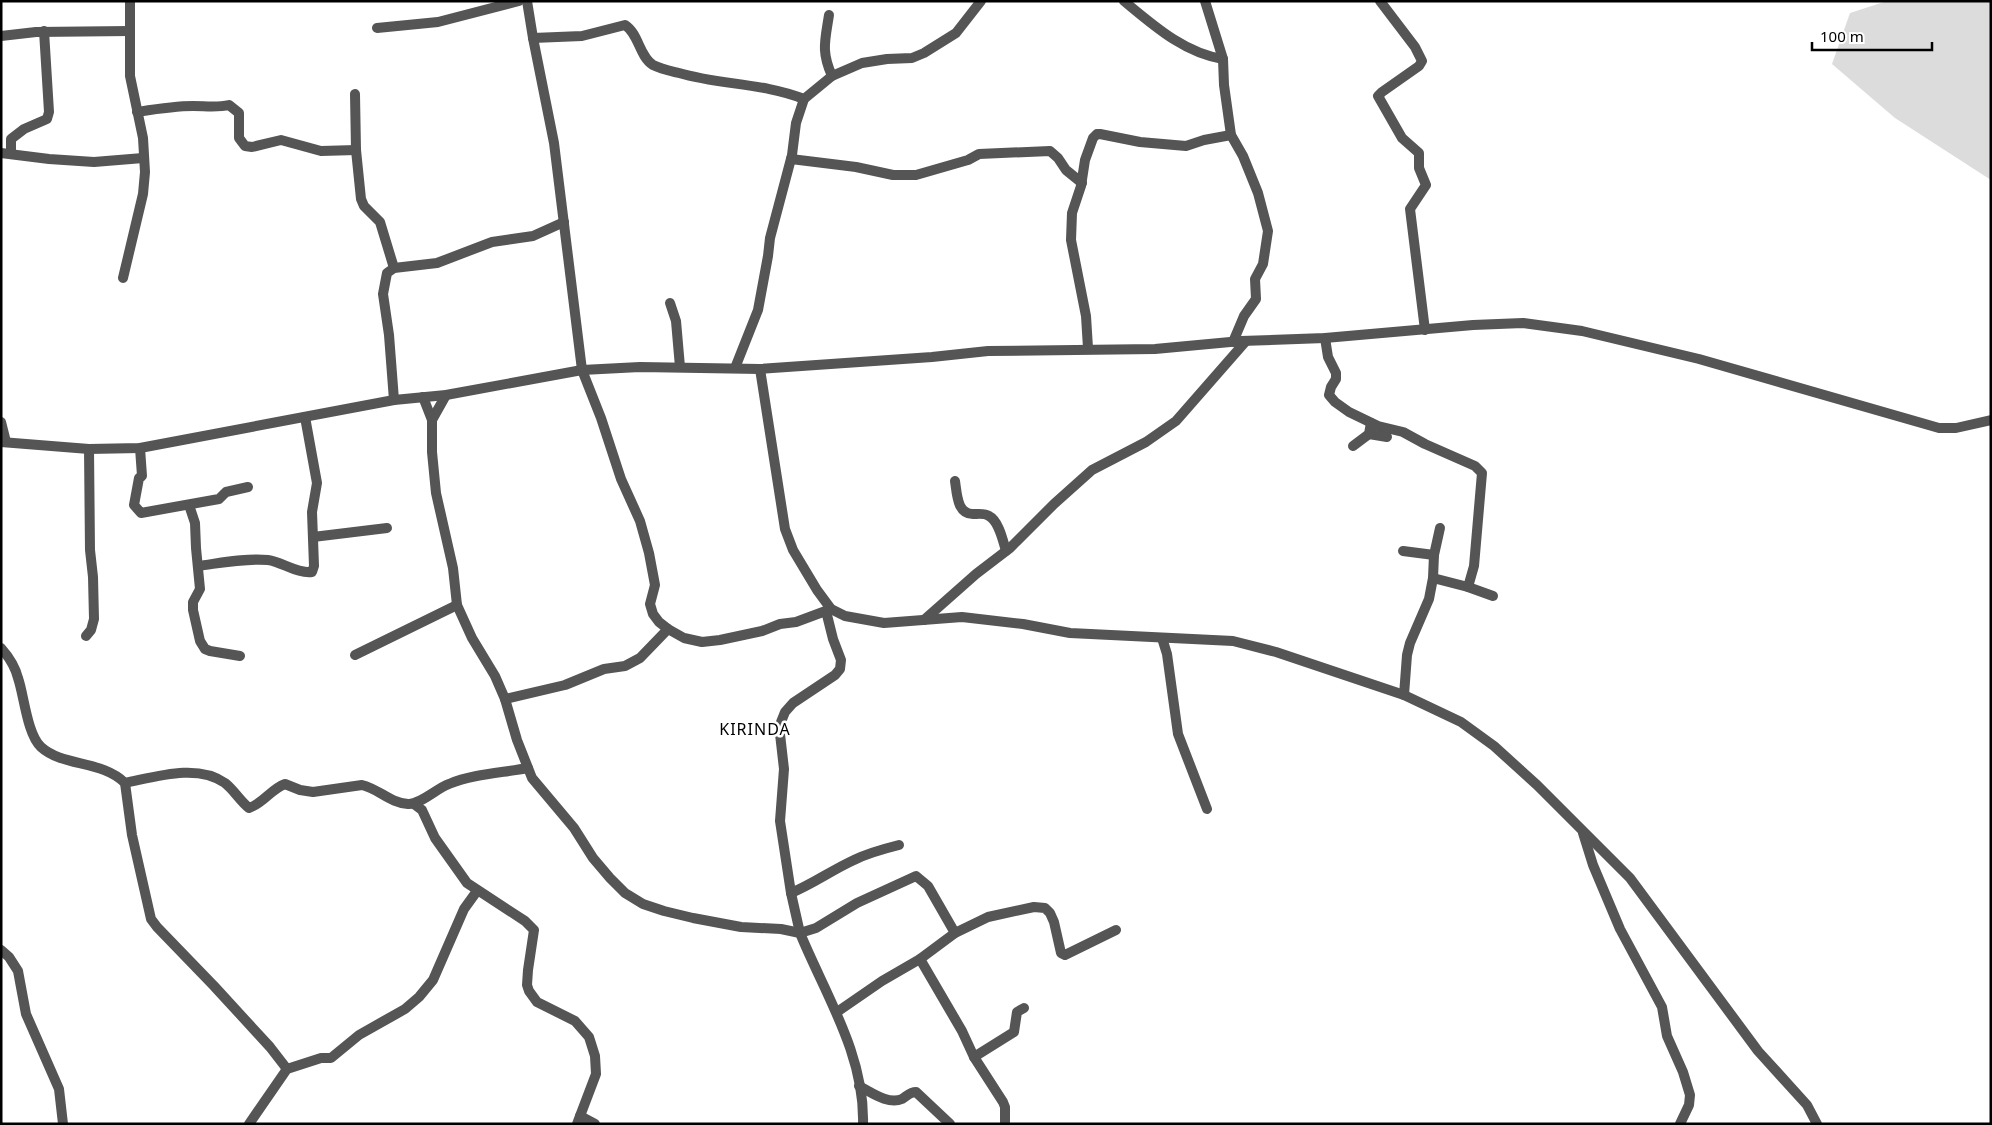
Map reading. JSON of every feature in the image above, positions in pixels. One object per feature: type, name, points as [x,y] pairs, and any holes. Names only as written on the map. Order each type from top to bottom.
[{"type":"street","points":[[123,278],[142,194],[145,172],[143,138],[130,76],[130,1]]},
{"type":"street","points":[[377,28],[438,22],[519,1]]},
{"type":"street","points":[[527,1],[554,143],[582,370],[601,418],[621,479],[640,521],[655,585],[650,604],[653,614],[668,629],[684,638],[702,642],[720,640],[796,622],[829,610],[844,616],[875,622],[923,621],[962,617],[1023,624],[1070,633],[1221,639],[1276,652],[1404,695],[1438,710],[1475,731],[1537,785],[1630,878],[1758,1051],[1807,1105],[1817,1124]]},
{"type":"street","points":[[736,368],[758,310],[770,238],[791,159],[796,123],[804,99],[832,76],[862,63],[880,59],[912,58],[924,53],[956,33],[981,1]]},
{"type":"street","points":[[1124,1],[1139,15],[1183,45],[1204,55],[1223,59]]},
{"type":"street","points":[[1205,1],[1223,59],[1231,135],[1258,193],[1268,231],[1263,264],[1256,279],[1256,299],[1244,316],[1233,342]]},
{"type":"street","points":[[1380,1],[1415,47],[1422,61],[1419,66],[1378,96],[1402,138],[1419,153],[1419,168],[1426,185],[1410,209],[1425,330]]},
{"type":"street","points":[[829,15],[824,52],[825,61],[832,76]]},
{"type":"street","points":[[533,38],[582,36],[625,25],[632,30],[646,58],[656,66],[696,78],[778,90],[804,99]]},
{"type":"street","points":[[1,36],[44,31],[130,31]]},
{"type":"street","points":[[44,31],[49,112],[47,119],[24,129],[11,139],[6,154],[94,162],[143,158]]},
{"type":"street","points":[[355,94],[356,150],[360,199],[364,206],[380,222],[394,268]]},
{"type":"street","points":[[137,112],[164,108],[220,107],[229,105],[239,113],[239,138],[245,146],[282,140],[321,151],[356,150]]},
{"type":"street","points":[[1088,348],[1086,316],[1071,240],[1072,213],[1082,184],[1085,160],[1093,138],[1097,134],[1140,142],[1186,146],[1231,135]]},
{"type":"street","points":[[791,159],[856,167],[893,175],[916,175],[968,160],[978,154],[1050,151],[1058,158],[1066,170],[1082,184]]},
{"type":"street","points":[[394,400],[389,334],[383,294],[387,273],[394,268],[437,263],[492,242],[533,236],[564,222]]},
{"type":"street","points":[[670,303],[676,321],[680,367]]},
{"type":"street","points":[[1,422],[4,442],[89,449],[140,448],[394,400],[446,396],[582,370],[640,367],[760,368],[988,351],[1155,348],[1246,341],[1325,338],[1473,325],[1524,323],[1582,331],[1698,359],[1939,428],[1956,428],[1991,420]]},
{"type":"street","points":[[1325,338],[1328,357],[1336,373],[1336,379],[1330,387],[1329,394],[1335,402],[1349,412],[1371,423],[1403,432],[1475,466],[1482,473],[1474,566],[1468,587]]},
{"type":"street","points":[[923,621],[976,574],[1006,551],[1092,470],[1146,442],[1176,421],[1246,341]]},
{"type":"street","points":[[760,368],[785,529],[793,550],[829,610],[833,640],[841,660],[840,669],[835,676],[793,703],[785,712],[781,722],[780,734],[784,769],[780,821],[791,893],[800,933],[837,1012],[859,1086],[863,1108],[863,1124]]},
{"type":"street","points":[[432,420],[446,396]]},
{"type":"street","points":[[423,397],[432,420],[432,452],[436,493],[453,568],[457,605],[463,621],[495,676],[505,699],[532,778],[574,828],[593,858],[625,893],[643,904],[664,911],[741,927],[781,929],[800,933],[816,928],[857,903],[916,876],[928,886],[954,933]]},
{"type":"street","points":[[198,566],[245,560],[267,560],[312,572],[314,566],[312,512],[317,483],[305,417]]},
{"type":"street","points":[[1353,446],[1368,434],[1371,423]]},
{"type":"street","points":[[1368,434],[1387,437]]},
{"type":"street","points":[[140,448],[142,476],[139,478],[134,505],[141,513],[219,499],[226,492],[248,487]]},
{"type":"street","points":[[86,636],[91,630],[94,619],[90,550],[89,449]]},
{"type":"street","points":[[954,481],[960,507],[969,514],[988,515],[992,518],[998,527],[1006,551]]},
{"type":"street","points":[[188,505],[195,522],[200,589],[192,606],[200,641],[205,649],[210,651],[240,656]]},
{"type":"street","points":[[313,537],[387,528]]},
{"type":"street","points":[[1404,695],[1407,656],[1410,643],[1429,599],[1433,578],[1434,555],[1440,528]]},
{"type":"street","points":[[1403,551],[1434,555]]},
{"type":"street","points":[[1433,578],[1493,596]]},
{"type":"street","points":[[355,656],[457,605]]},
{"type":"street","points":[[505,699],[565,685],[604,669],[625,666],[640,658],[668,629]]},
{"type":"street","points":[[1162,638],[1167,654],[1178,734],[1207,809]]},
{"type":"street","points":[[1,648],[12,662],[18,676],[33,735],[40,746],[52,754],[113,774],[125,783],[132,835],[151,919],[156,927],[214,986],[270,1047],[287,1069]]},
{"type":"street","points":[[418,807],[424,798],[447,784],[469,777],[528,768]]},
{"type":"street","points":[[125,783],[176,774],[206,776],[223,781],[250,808],[259,805],[278,787],[285,784],[300,790],[313,792],[362,785],[370,787],[400,803],[418,807],[435,838],[467,883],[525,921],[534,930],[528,970],[528,985],[537,1002],[575,1021],[589,1037],[595,1056],[596,1074],[579,1120],[595,1124]]},
{"type":"street","points":[[1582,830],[1593,865],[1620,929],[1662,1007],[1667,1036],[1683,1072],[1690,1095],[1680,1124]]},
{"type":"street","points":[[791,893],[855,859],[898,845]]},
{"type":"street","points":[[249,1124],[287,1069],[321,1058],[331,1058],[359,1036],[404,1009],[419,997],[433,980],[464,909],[477,891]]},
{"type":"street","points":[[837,1012],[882,981],[920,959],[954,933],[988,917],[1034,907],[1045,908],[1050,913],[1062,954],[1072,952],[1116,930]]},
{"type":"street","points":[[1,950],[10,957],[18,971],[26,1014],[58,1088],[63,1124]]},
{"type":"street","points":[[920,959],[962,1031],[974,1057],[1005,1107],[1005,1124]]},
{"type":"street","points":[[974,1057],[1014,1032],[1017,1012],[1024,1008]]},
{"type":"street","points":[[859,1086],[890,1101],[900,1100],[911,1092],[916,1092],[950,1124]]},
{"type":"shaded area","points":[[1887,1],[1991,1],[1991,180],[1895,118],[1832,64],[1850,13]]},
{"type":"district","name":"KIRINDA","points":[[755,729]]}]
